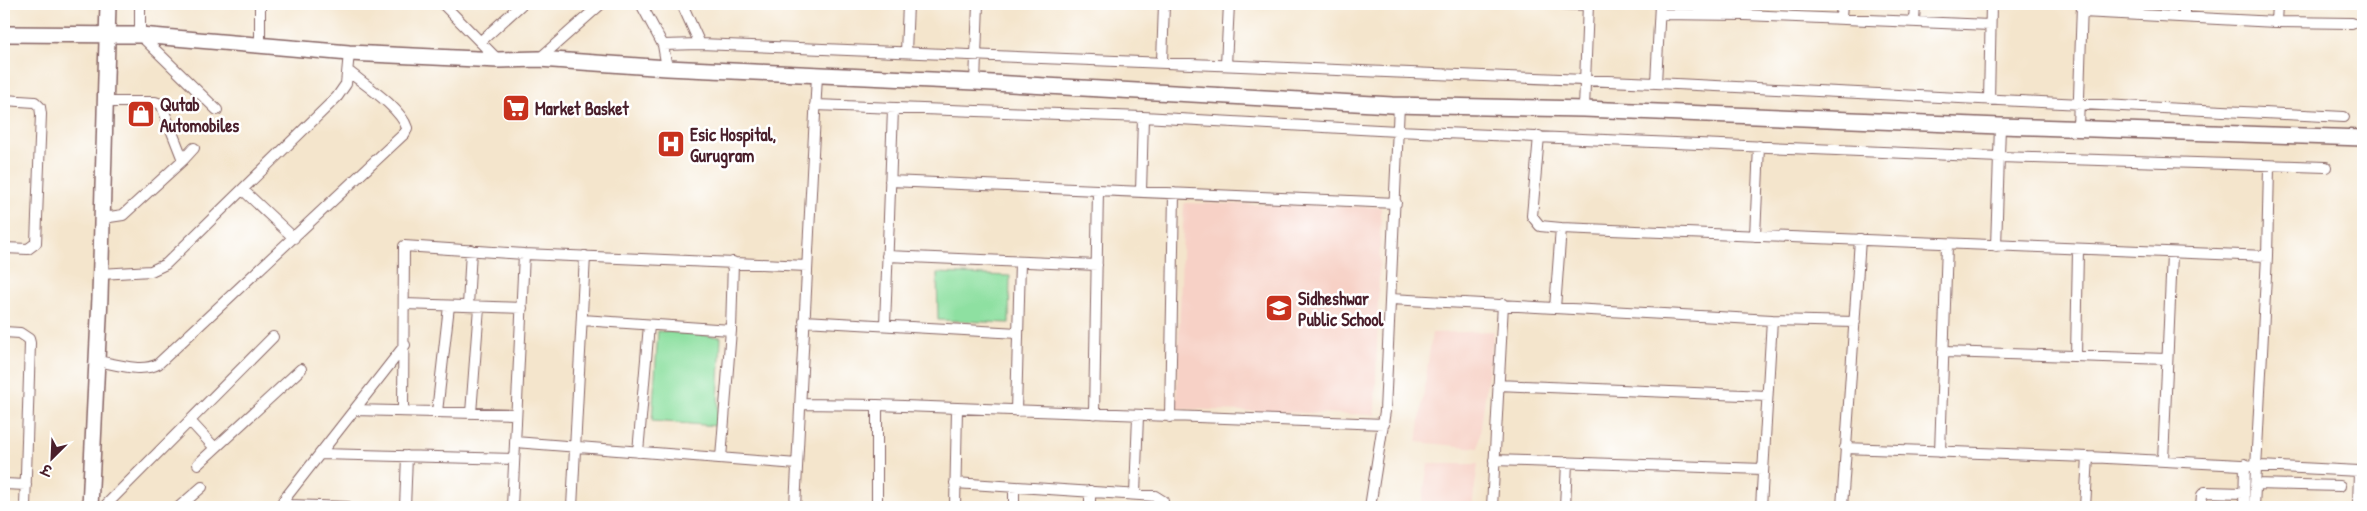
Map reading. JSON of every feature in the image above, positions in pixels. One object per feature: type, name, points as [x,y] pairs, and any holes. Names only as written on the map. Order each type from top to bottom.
[{"type":"street","points":[[90,507],[101,274],[108,4]]},
{"type":"street","points":[[140,4],[140,36],[217,110]]},
{"type":"street","points":[[260,4],[260,45]]},
{"type":"street","points":[[443,4],[498,60]]},
{"type":"street","points":[[480,42],[522,4]]},
{"type":"street","points":[[539,60],[601,4]]},
{"type":"street","points":[[642,4],[663,45],[667,68]]},
{"type":"street","points":[[682,4],[700,44]]},
{"type":"street","points":[[906,52],[908,4]]},
{"type":"street","points":[[975,82],[978,4]]},
{"type":"street","points":[[1162,62],[1164,4]]},
{"type":"street","points":[[1226,65],[1229,4]]},
{"type":"street","points":[[1561,4],[1588,4],[1584,109]]},
{"type":"street","points":[[1745,4],[1745,15]]},
{"type":"street","points":[[1841,18],[1842,4]]},
{"type":"street","points":[[1914,21],[1915,4]]},
{"type":"street","points":[[1989,100],[1991,4]]},
{"type":"street","points":[[2184,4],[2184,17]]},
{"type":"street","points":[[2276,22],[2277,4]]},
{"type":"street","points":[[2078,128],[2082,8],[2184,17],[2276,22],[2352,23]]},
{"type":"street","points":[[1656,83],[1660,9],[1745,15],[1990,25]]},
{"type":"street","points":[[4,34],[140,36],[349,53],[498,60],[539,60],[1399,105],[1584,109],[2000,126],[2363,138]]},
{"type":"street","points":[[663,45],[700,44],[976,54],[1656,83],[2344,117]]},
{"type":"street","points":[[101,274],[160,268],[244,190],[337,97],[346,84],[349,53]]},
{"type":"street","points":[[97,361],[143,368],[152,368],[158,364],[400,138],[407,128],[405,122],[392,107],[348,71]]},
{"type":"street","points":[[795,507],[817,75]]},
{"type":"street","points":[[4,100],[36,102],[40,107],[41,114],[36,243],[28,249],[4,248]]},
{"type":"street","points":[[106,102],[155,102],[161,104],[183,160]]},
{"type":"street","points":[[815,105],[1143,117],[1397,131],[1999,157],[2269,167],[2326,167]]},
{"type":"street","points":[[1370,507],[1384,424],[1396,203],[1399,105]]},
{"type":"street","points":[[885,325],[893,109]]},
{"type":"street","points":[[1141,192],[1143,117]]},
{"type":"street","points":[[1996,246],[2000,126]]},
{"type":"street","points":[[1540,136],[1532,216],[1540,226],[2172,254],[2267,256]]},
{"type":"street","points":[[1755,236],[1759,146]]},
{"type":"street","points":[[103,218],[123,215],[194,148]]},
{"type":"street","points":[[2244,507],[2244,493],[2250,464],[2267,256],[2269,167]]},
{"type":"street","points":[[890,181],[1396,203]]},
{"type":"street","points":[[244,190],[294,238]]},
{"type":"street","points":[[1094,414],[1098,190]]},
{"type":"street","points":[[1170,417],[1174,193]]},
{"type":"street","points":[[1555,308],[1561,228]]},
{"type":"street","points":[[1842,507],[1860,239]]},
{"type":"street","points":[[1940,452],[1947,244]]},
{"type":"street","points":[[403,411],[405,345],[404,246],[524,254],[807,266]]},
{"type":"street","points":[[468,306],[471,250]]},
{"type":"street","points":[[2076,356],[2078,250]]},
{"type":"street","points":[[512,507],[524,254]]},
{"type":"street","points":[[2163,461],[2172,254]]},
{"type":"street","points":[[572,507],[585,256]]},
{"type":"street","points":[[888,256],[1097,265]]},
{"type":"street","points":[[721,458],[731,330],[733,262]]},
{"type":"street","points":[[1016,411],[1020,262]]},
{"type":"street","points":[[1391,299],[1772,320],[1855,322]]},
{"type":"street","points":[[404,304],[522,308]]},
{"type":"street","points":[[1492,507],[1502,304]]},
{"type":"street","points":[[437,412],[448,306]]},
{"type":"street","points":[[471,413],[479,307]]},
{"type":"street","points":[[582,320],[731,330]]},
{"type":"street","points":[[1761,507],[1772,320]]},
{"type":"street","points":[[804,321],[1018,333]]},
{"type":"street","points":[[638,452],[650,325]]},
{"type":"street","points":[[4,332],[20,333],[29,339],[30,344],[25,507]]},
{"type":"street","points":[[104,507],[273,337]]},
{"type":"street","points":[[348,507],[289,505],[283,502],[405,345]]},
{"type":"street","points":[[1943,352],[2167,358]]},
{"type":"street","points":[[198,464],[301,369]]},
{"type":"street","points":[[1498,385],[1768,396]]},
{"type":"street","points":[[800,404],[877,405],[1384,424]]},
{"type":"street","points":[[877,405],[877,507]]},
{"type":"street","points":[[955,507],[957,409]]},
{"type":"street","points":[[354,410],[516,414]]},
{"type":"street","points":[[1135,494],[1138,416]]},
{"type":"street","points":[[190,421],[215,448]]},
{"type":"street","points":[[515,442],[797,464]]},
{"type":"street","points":[[1845,448],[2250,464],[2359,471],[2358,507]]},
{"type":"street","points":[[321,454],[514,459]]},
{"type":"street","points":[[405,507],[407,456]]},
{"type":"street","points":[[2085,507],[2088,457]]},
{"type":"street","points":[[1494,460],[1763,469]]},
{"type":"street","points":[[1565,507],[1566,462]]},
{"type":"street","points":[[2250,464],[2255,484],[2254,507]]},
{"type":"street","points":[[955,483],[1135,494],[1159,498],[1163,507]]},
{"type":"street","points":[[4,484],[26,485]]},
{"type":"street","points":[[2255,484],[2340,486]]},
{"type":"street","points":[[179,507],[202,487]]},
{"type":"street","points":[[1014,488],[1014,507]]},
{"type":"street","points":[[1090,491],[1090,507]]},
{"type":"street","points":[[2202,507],[2202,495],[2205,492],[2244,493]]},
{"type":"shaded area","name":"Sidheshwar Public School","points":[[1184,203],[1381,207],[1375,415],[1176,409]]},
{"type":"shaded area","points":[[1494,331],[1478,448],[1417,442],[1432,333]]},
{"type":"shaded area","points":[[1428,464],[1478,464],[1472,507],[1421,507]]},
{"type":"green space","points":[[937,273],[1010,276],[1009,323],[938,320]]},
{"type":"green space","points":[[658,331],[721,337],[717,426],[652,421]]},
{"type":"waterway","points":[[2363,421],[2363,471]]},
{"type":"place","name":"Market Basket","points":[[516,108]]},
{"type":"place","name":"Qutab Automobiles","points":[[141,114]]},
{"type":"place","name":"Esic Hospital, Gurugram","points":[[671,144]]},
{"type":"place","name":"Sidheshwar Public School","points":[[1279,308]]}]
